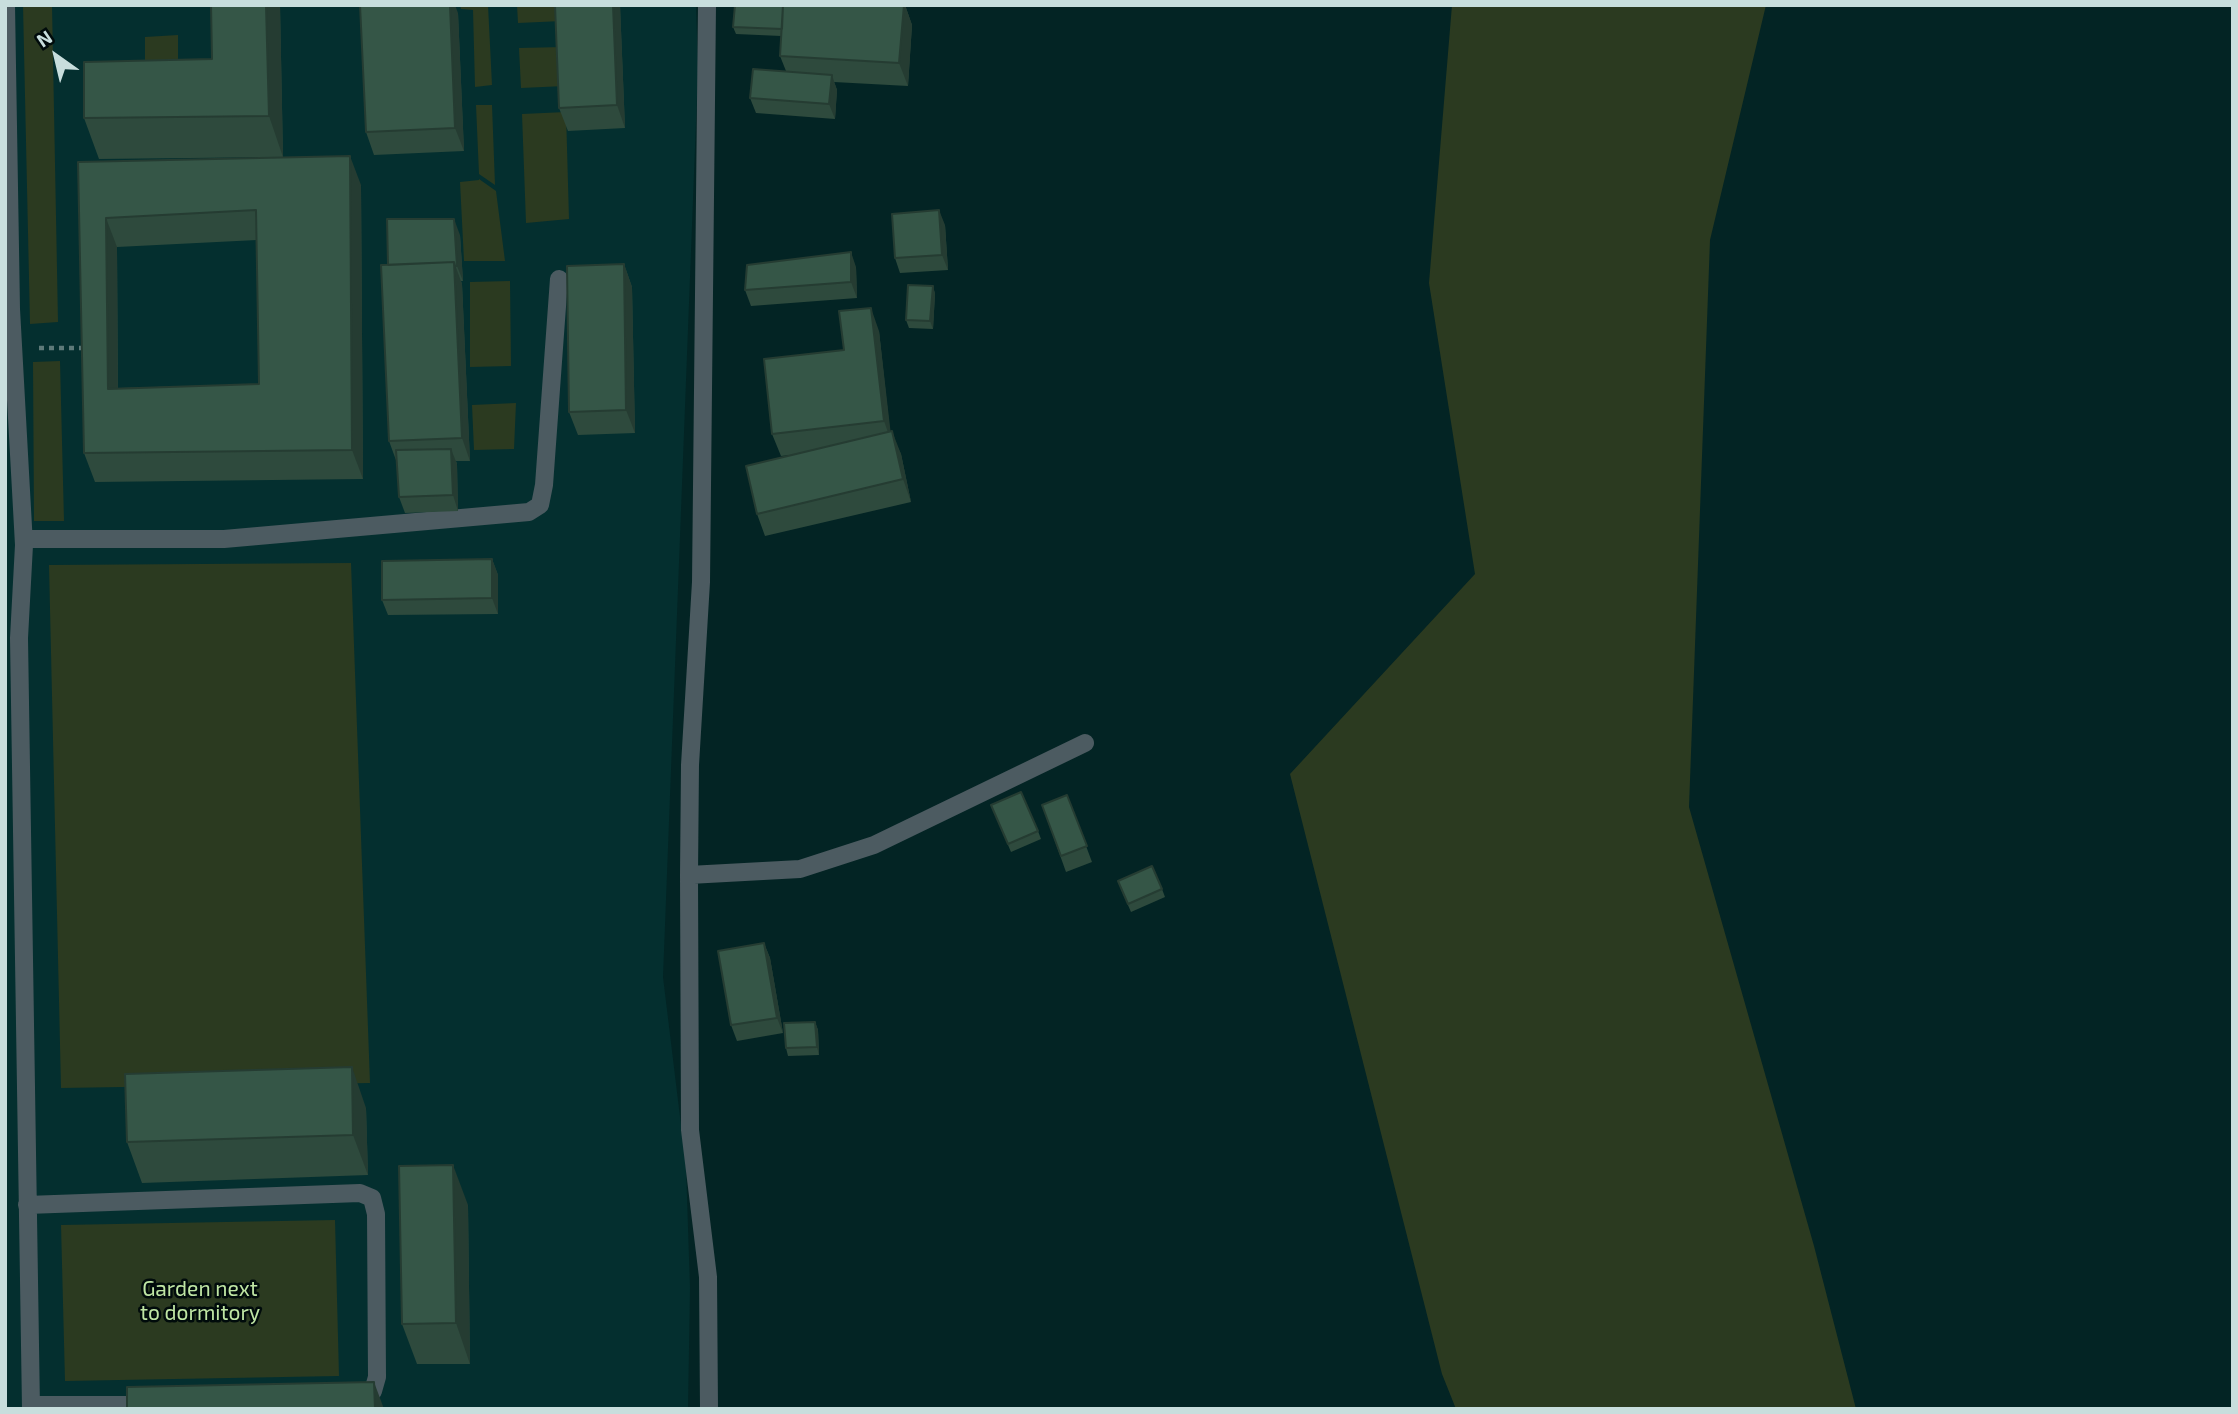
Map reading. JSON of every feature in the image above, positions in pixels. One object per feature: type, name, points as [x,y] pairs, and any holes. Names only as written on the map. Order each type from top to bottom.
[{"type":"street","points":[[6,5],[8,309],[24,539],[12,638],[31,1407],[168,1405]]},
{"type":"street","points":[[707,5],[701,582],[690,765],[689,875],[690,1130],[708,1278],[709,1409]]},
{"type":"street","points":[[24,539],[224,539],[529,512],[540,505],[544,485],[559,279]]},
{"type":"street","points":[[689,875],[800,869],[874,845],[1085,743]]},
{"type":"street","points":[[27,1205],[360,1193],[372,1198],[376,1214],[376,1377],[373,1391],[365,1399],[350,1405]]},
{"type":"path","points":[[35,348],[81,348]]},
{"type":"shaded area","points":[[5,5],[696,5],[698,70],[663,977],[686,1166],[690,1288],[688,1409],[5,1409]]},
{"type":"green space","points":[[23,5],[52,5],[58,322],[30,324]]},
{"type":"green space","points":[[460,5],[488,5],[492,85],[475,87],[473,10],[461,9]]},
{"type":"green space","points":[[517,5],[561,5],[562,21],[518,23]]},
{"type":"green space","points":[[1452,5],[1766,5],[1710,240],[1689,807],[1814,1246],[1856,1409],[1456,1409],[1442,1374],[1290,774],[1475,574],[1429,283]]},
{"type":"green space","points":[[178,35],[178,69],[145,69],[145,37]]},
{"type":"green space","points":[[564,47],[565,86],[521,88],[519,48]]},
{"type":"green space","points":[[476,105],[492,105],[495,185],[479,174]]},
{"type":"green space","points":[[566,112],[569,219],[526,223],[522,114]]},
{"type":"green space","points":[[479,179],[496,191],[505,261],[464,261],[460,182]]},
{"type":"green space","points":[[510,281],[511,366],[470,367],[470,282]]},
{"type":"green space","points":[[60,361],[64,521],[34,521],[33,362]]},
{"type":"green space","points":[[516,403],[514,449],[474,450],[472,405]]},
{"type":"green space","points":[[351,563],[370,1083],[61,1088],[49,565]]},
{"type":"green space","name":"Garden next to dormitory","points":[[335,1220],[339,1376],[65,1381],[61,1225]]},
{"type":"building","points":[[211,5],[266,5],[269,116],[84,118],[84,62],[212,59]]},
{"type":"building","points":[[360,5],[450,5],[455,128],[366,132]]},
{"type":"building","points":[[555,5],[613,5],[617,105],[559,108]]},
{"type":"building","points":[[735,5],[783,5],[782,29],[733,27]]},
{"type":"building","points":[[783,5],[904,5],[899,63],[780,56]]},
{"type":"building","points":[[753,69],[832,75],[829,104],[750,98]]},
{"type":"building","points":[[350,156],[352,450],[84,453],[78,162]],"holes":[[[256,210],[259,384],[108,389],[106,218]]]},
{"type":"building","points":[[939,210],[942,255],[895,258],[892,214]]},
{"type":"building","points":[[387,219],[454,219],[457,266],[454,262],[388,265]]},
{"type":"building","points":[[851,252],[851,282],[745,290],[747,265]]},
{"type":"building","points":[[454,262],[462,438],[389,441],[381,265]]},
{"type":"building","points":[[624,264],[626,410],[569,412],[567,266]]},
{"type":"building","points":[[908,285],[933,286],[930,321],[906,320]]},
{"type":"building","points":[[871,308],[884,421],[772,434],[764,359],[844,350],[839,311]]},
{"type":"building","points":[[892,431],[903,479],[757,514],[746,466]]},
{"type":"building","points":[[451,449],[453,495],[399,497],[396,450]]},
{"type":"building","points":[[492,559],[492,598],[382,600],[382,561]]},
{"type":"building","points":[[1021,792],[1038,831],[1008,844],[991,805]]},
{"type":"building","points":[[1067,795],[1087,846],[1061,856],[1042,805]]},
{"type":"building","points":[[1152,866],[1162,889],[1128,904],[1118,881]]},
{"type":"building","points":[[764,943],[777,1018],[731,1025],[718,951]]},
{"type":"building","points":[[815,1022],[817,1047],[786,1048],[784,1023]]},
{"type":"building","points":[[352,1067],[353,1135],[127,1142],[125,1074]]},
{"type":"building","points":[[453,1165],[456,1323],[402,1324],[399,1166]]},
{"type":"building","points":[[374,1382],[375,1409],[127,1409],[127,1387]]}]
